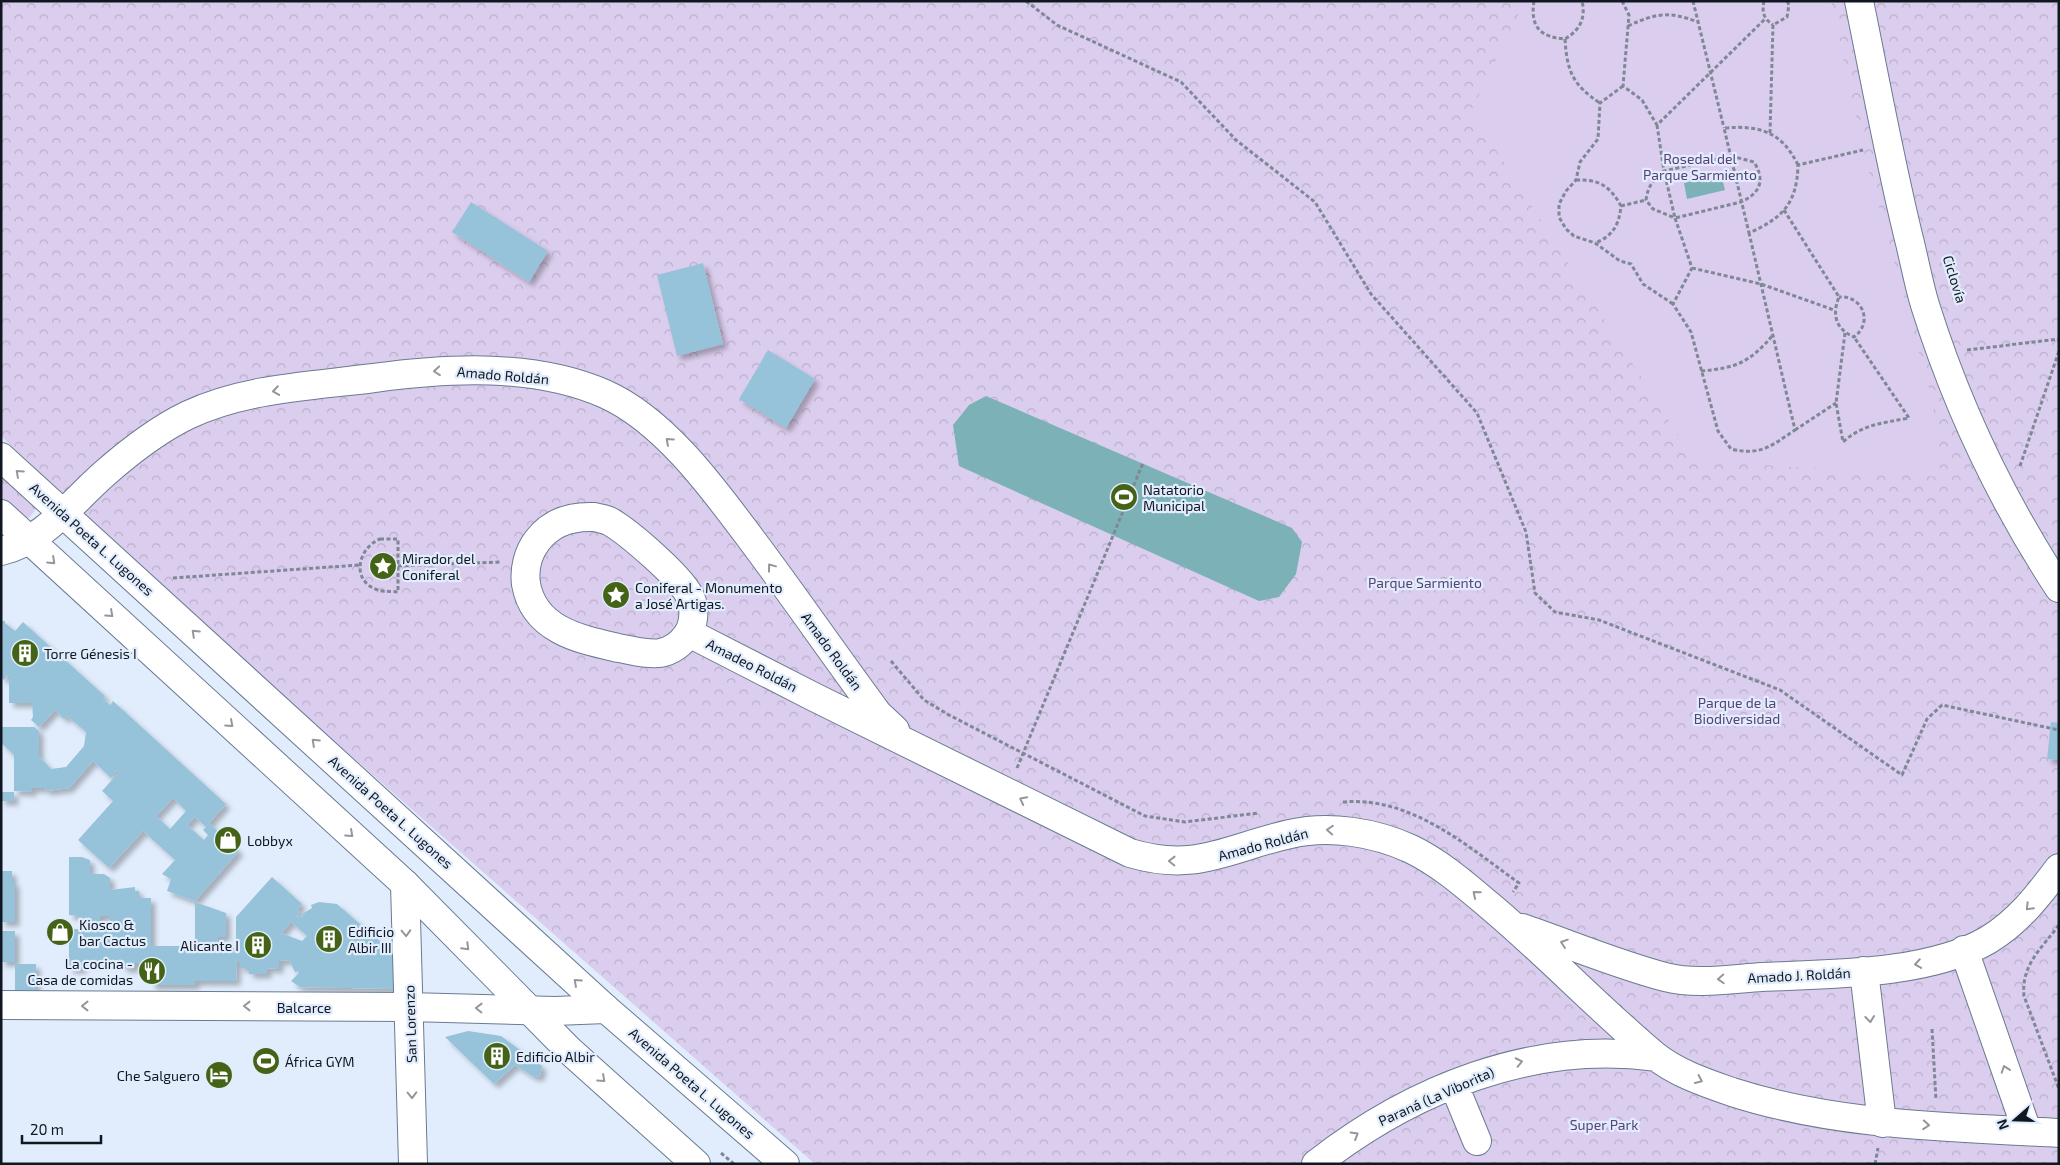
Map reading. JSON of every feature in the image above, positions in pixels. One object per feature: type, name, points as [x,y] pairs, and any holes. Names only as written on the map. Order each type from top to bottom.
[{"type":"street","points":[[1859,1],[1887,141],[1925,304],[1957,348],[1979,444],[2008,504],[2059,588]]},
{"type":"street","name":"Amado Roldán","points":[[30,541],[103,475],[158,432],[207,406],[236,398],[360,379],[447,371],[533,375],[576,383],[608,396],[642,419],[678,450],[708,482],[878,714],[908,742]]},
{"type":"street","name":"Avenida Poeta L. Lugones","points":[[1,456],[606,1009],[785,1164]]},
{"type":"street","points":[[1,514],[405,884],[528,1010],[696,1164]]},
{"type":"street","points":[[587,517],[608,521],[648,552],[684,586],[691,598],[694,612],[690,632],[674,648],[653,654],[576,637],[553,628],[538,613],[528,594],[525,580],[526,566],[534,546],[547,530],[566,520],[587,517]]},
{"type":"street","points":[[1,551],[30,541]]},
{"type":"street","name":"Amadeo Roldán","points":[[690,632],[814,697]]},
{"type":"street","name":"Amado Roldán","points":[[814,697],[1130,853],[1156,861],[1210,858],[1290,834],[1321,829],[1362,834],[1411,849],[1447,870],[1506,920],[1656,1057]]},
{"type":"street","name":"Amado J. Roldán","points":[[1506,920],[1666,977],[1695,981],[1864,971],[1938,960],[1986,941],[2013,923],[2037,899],[2059,868]]},
{"type":"street","name":"San Lorenzo","points":[[405,884],[413,1164]]},
{"type":"street","points":[[1964,950],[2027,1131]]},
{"type":"street","points":[[1864,971],[1882,1123]]},
{"type":"street","name":"Balcarce","points":[[1,1005],[409,1007],[528,1010],[606,1009]]},
{"type":"street","name":"Paraná (La Viborita)","points":[[1316,1164],[1346,1140],[1390,1114],[1454,1084],[1507,1065],[1550,1056],[1590,1052],[1623,1052],[1656,1057]]},
{"type":"street","points":[[1656,1057],[1701,1082],[1766,1103],[1882,1123],[2059,1133]]},
{"type":"street","points":[[1454,1084],[1477,1141]]},
{"type":"path","points":[[1026,1],[1057,25],[1181,82],[1236,140],[1315,202],[1371,294],[1477,413],[1526,532],[1535,593],[1555,612],[1600,620],[1780,690],[1902,776],[1927,719],[1942,705],[2059,730]]},
{"type":"path","points":[[1534,1],[1532,15],[1538,30],[1551,38],[1565,39],[1581,25],[1584,10],[1582,1]]},
{"type":"path","points":[[1622,1],[1629,15],[1624,86]]},
{"type":"path","points":[[1693,1],[1795,430]]},
{"type":"path","points":[[1764,1],[1763,11],[1765,20],[1773,25]]},
{"type":"path","points":[[1773,25],[1787,16],[1789,5],[1787,1]]},
{"type":"path","points":[[1628,26],[1647,17],[1663,14],[1679,15],[1698,22]]},
{"type":"path","points":[[1657,125],[1710,71],[1765,20]]},
{"type":"path","points":[[1770,133],[1773,25]]},
{"type":"path","points":[[1565,39],[1570,74],[1582,91],[1600,103]]},
{"type":"path","points":[[1600,103],[1624,86]]},
{"type":"path","points":[[1624,86],[1642,100],[1657,125],[1664,172],[1675,218],[1692,268],[1672,304]]},
{"type":"path","points":[[1600,103],[1598,139],[1580,162],[1576,180],[1566,191],[1559,204],[1559,217],[1566,229],[1574,236],[1595,243],[1610,255],[1631,264],[1643,284],[1672,304],[1691,332],[1718,432],[1731,449],[1748,452],[1765,450],[1836,403]]},
{"type":"path","points":[[1724,128],[1738,127],[1770,133],[1780,138],[1790,150],[1798,165],[1797,186],[1784,210],[1775,218],[1749,233]]},
{"type":"path","points":[[1798,165],[1863,150],[1887,141]]},
{"type":"path","points":[[1731,156],[1754,162],[1761,173],[1759,188],[1750,198],[1741,202],[1675,218],[1654,209],[1646,200],[1648,188],[1654,179],[1664,172],[1731,156]]},
{"type":"path","points":[[1576,180],[1590,180],[1604,184],[1613,192],[1621,206],[1615,230],[1606,239],[1595,243]]},
{"type":"path","points":[[1621,206],[1646,200]]},
{"type":"path","points":[[1784,210],[1839,297]]},
{"type":"path","points":[[1692,268],[1761,284],[1834,310]]},
{"type":"path","points":[[1839,297],[1849,296],[1858,302],[1864,312],[1864,323],[1861,332],[1854,336]]},
{"type":"path","points":[[1839,297],[1834,310],[1837,323],[1846,333],[1854,336],[1909,418],[1868,426],[1855,431],[1843,442],[1836,403],[1846,333]]},
{"type":"path","points":[[1701,370],[1725,369],[1745,362],[1760,350],[1773,335]]},
{"type":"path","points":[[1957,348],[2059,339]]},
{"type":"path","points":[[1957,348],[1969,358]]},
{"type":"path","points":[[2015,463],[2018,472],[2059,351]]},
{"type":"path","points":[[1007,792],[1114,536],[1142,463]]},
{"type":"path","points":[[398,539],[398,592],[371,587],[361,574],[359,565],[365,549],[372,542],[398,539]]},
{"type":"path","points":[[398,566],[504,562]]},
{"type":"path","points":[[138,580],[359,565]]},
{"type":"path","points":[[891,662],[924,700],[1023,754],[1145,816],[1185,822],[1264,812]]},
{"type":"path","points":[[1340,802],[1356,801],[1403,810],[1434,823],[1519,883],[1506,920]]},
{"type":"path","points":[[2059,925],[2027,967],[2023,980],[2024,996],[2059,1089]]},
{"type":"path","points":[[1932,1030],[1936,1100]]},
{"type":"green space","name":"Parque Sarmiento","points":[[1,1],[2059,1],[2059,1164],[815,1164],[150,579],[1,436]]},
{"type":"green space","name":"Rosedal del Parque Sarmiento","points":[[1525,1],[1831,1],[1863,150],[1933,403],[1941,477],[1694,460],[1471,111]]},
{"type":"green space","points":[[1,467],[41,502],[30,517],[21,521],[1,504]]},
{"type":"shaded area","points":[[1721,174],[1725,190],[1687,199],[1684,183]]},
{"type":"shaded area","name":"Natatorio Municipal","points":[[986,396],[1292,528],[1302,542],[1296,574],[1279,597],[1259,601],[959,466],[953,425],[969,405]]},
{"type":"building","points":[[471,202],[548,251],[529,282],[452,232]]},
{"type":"building","points":[[703,263],[723,344],[677,356],[657,275]]},
{"type":"building","points":[[768,350],[815,379],[786,428],[739,399]]},
{"type":"building","points":[[1,621],[5,621],[15,631],[23,622],[105,696],[103,699],[110,705],[113,701],[226,804],[209,823],[239,851],[195,901],[167,891],[171,879],[162,874],[175,860],[143,831],[109,868],[78,840],[113,801],[102,791],[119,772],[117,770],[111,778],[93,761],[69,788],[46,791],[45,788],[32,788],[32,792],[14,791],[14,755],[1,743],[1,727],[34,727],[39,731],[39,756],[51,769],[66,767],[84,746],[86,732],[67,716],[64,719],[55,710],[39,727],[31,720],[33,717],[32,703],[9,703],[9,674],[4,680],[1,677]],"holes":[[[173,798],[186,811],[170,829],[156,816]],[[195,817],[206,827],[203,830],[208,835],[204,840],[187,825]]]},
{"type":"building","points":[[2051,722],[2059,723],[2059,760],[2047,759]]},
{"type":"building","points":[[1,792],[14,792],[14,801],[1,801]]},
{"type":"building","points":[[69,857],[82,857],[90,860],[90,874],[104,874],[110,878],[110,890],[135,887],[135,891],[139,891],[139,898],[151,898],[151,946],[195,946],[195,902],[226,913],[226,937],[218,937],[218,948],[236,948],[236,917],[272,877],[302,904],[297,909],[300,912],[296,917],[303,916],[302,914],[312,908],[311,905],[319,902],[337,904],[397,956],[401,989],[300,987],[291,981],[299,973],[298,971],[295,972],[289,960],[279,961],[279,969],[267,968],[267,974],[249,974],[249,968],[240,968],[240,962],[237,962],[236,981],[195,981],[195,985],[151,985],[151,962],[135,963],[135,968],[123,968],[123,963],[82,962],[82,969],[69,969],[69,929],[78,929],[79,916],[69,915]],"holes":[[[100,916],[110,916],[110,929],[100,929]],[[291,922],[307,936],[302,941],[281,933]]]},
{"type":"building","points":[[1,871],[12,871],[12,882],[15,882],[15,922],[1,922]]},
{"type":"building","points":[[1,931],[15,931],[15,962],[1,962]]},
{"type":"building","points":[[15,964],[36,964],[36,990],[15,991]]},
{"type":"building","name":"Edificio Albir","points":[[468,1031],[501,1036],[542,1066],[540,1076],[534,1077],[515,1065],[494,1084],[445,1037]]},
{"type":"place","name":"Natatorio Municipal","points":[[1124,497]]},
{"type":"place","name":"Mirador del Coniferal","points":[[383,566]]},
{"type":"place","name":"Coniferal - Monumento a José Artigas.","points":[[616,595]]},
{"type":"place","name":"Torre Génesis I","points":[[25,653]]},
{"type":"place","name":"Lobbyx","points":[[228,840]]},
{"type":"place","name":"Kiosco & bar Cactus","points":[[60,932]]},
{"type":"place","name":"Edificio Albir III","points":[[329,939]]},
{"type":"place","name":"Alicante I","points":[[258,945]]},
{"type":"place","name":"La cocina - Casa de comidas","points":[[152,971]]},
{"type":"place","name":"Edificio Albir","points":[[497,1056]]},
{"type":"place","name":"África GYM","points":[[266,1061]]},
{"type":"place","name":"Che Salguero","points":[[219,1075]]},
{"type":"park label","name":"Parque de la Biodiversidad","points":[[1737,710]]},
{"type":"park label","name":"Super Park","points":[[1604,1124]]}]
